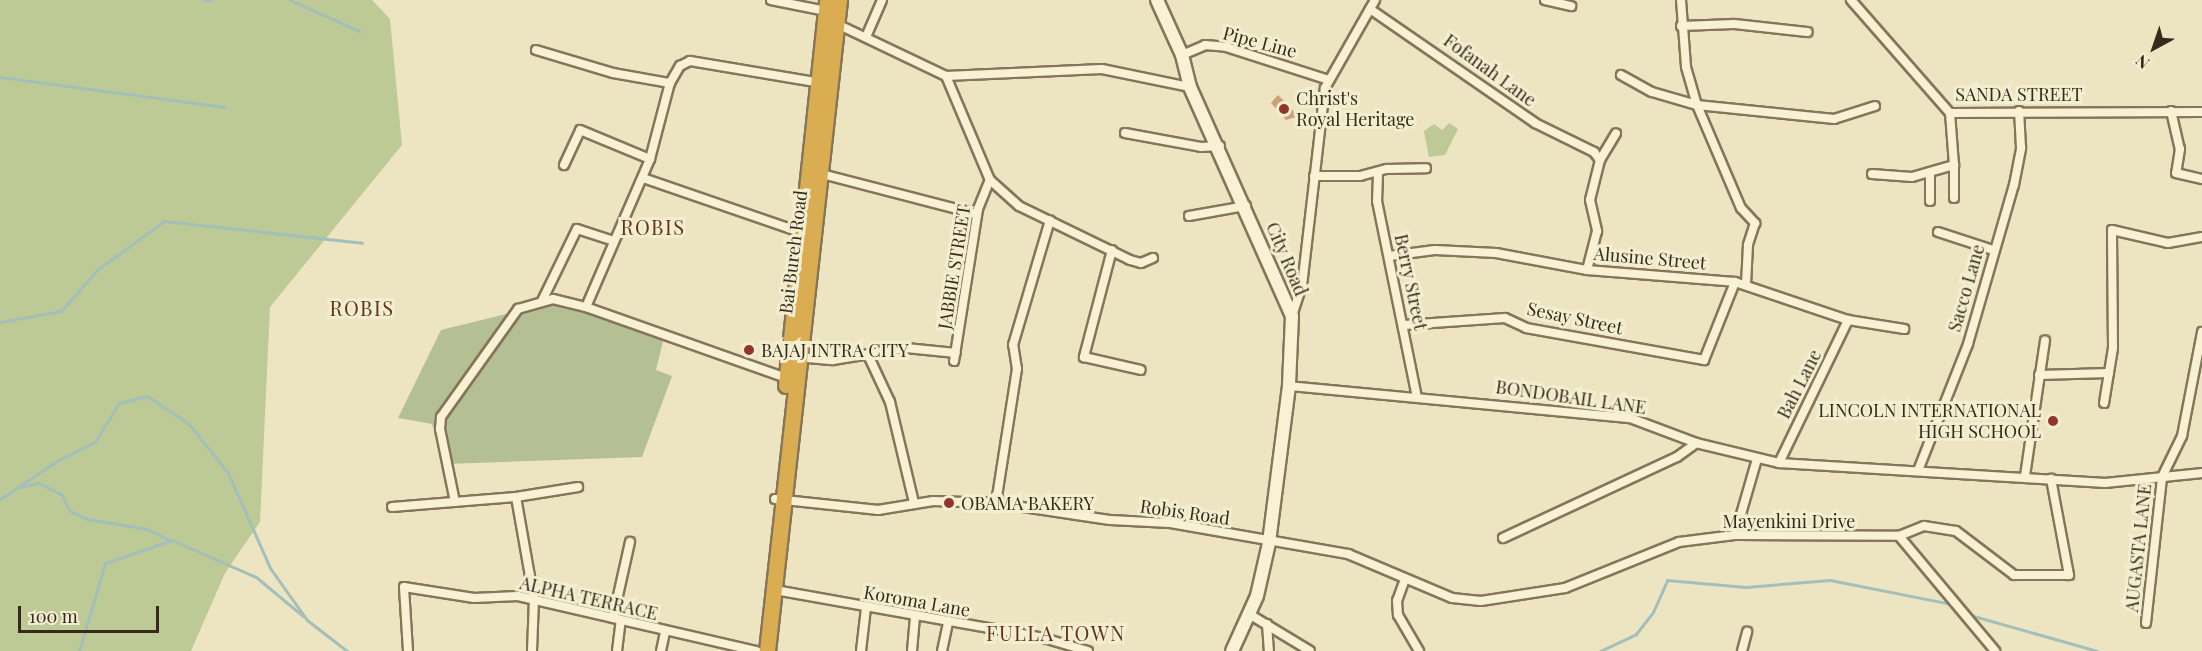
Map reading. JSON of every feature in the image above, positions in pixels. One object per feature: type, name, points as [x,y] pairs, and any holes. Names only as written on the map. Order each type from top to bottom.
[{"type":"highway","name":"Bai Bureh Road","points":[[767,651],[775,590],[787,378],[794,357],[804,234],[839,0]]},
{"type":"highway","name":"Bai Bureh Road","points":[[759,651],[780,499],[815,172],[815,82],[826,5]]},
{"type":"main road","name":"City Road","points":[[1157,0],[1184,53],[1190,87],[1220,146],[1292,316],[1289,386],[1269,543],[1249,614],[1232,651]]},
{"type":"street","points":[[771,0],[826,5]]},
{"type":"street","points":[[866,37],[882,0]]},
{"type":"street","points":[[1292,316],[1302,286],[1314,176],[1329,80],[1375,0]]},
{"type":"street","points":[[1545,0],[1571,6]]},
{"type":"street","points":[[1681,0],[1681,26],[1697,105],[1741,208],[1755,223],[1748,245],[1746,285]]},
{"type":"street","name":"SANDA STREET","points":[[1851,0],[1950,113],[2202,112]]},
{"type":"street","name":"Fofanah Lane","points":[[1370,9],[1535,123],[1597,156]]},
{"type":"street","points":[[837,24],[946,76],[1102,69],[1190,87]]},
{"type":"street","points":[[1681,26],[1734,24],[1808,32]]},
{"type":"street","points":[[1180,37],[1184,53]]},
{"type":"street","name":"Pipe Line","points":[[1184,53],[1205,45],[1226,47],[1329,80]]},
{"type":"street","points":[[536,50],[613,73],[670,83]]},
{"type":"street","points":[[586,307],[613,241],[643,178],[670,83],[680,66],[690,61],[815,82]]},
{"type":"street","points":[[1621,75],[1652,92],[1697,105],[1834,119],[1875,106]]},
{"type":"street","points":[[946,76],[990,180],[1019,206],[1141,263],[1153,258]]},
{"type":"street","name":"Sacco Lane","points":[[1919,468],[1968,344],[2022,148],[2019,111]]},
{"type":"street","points":[[2171,111],[2180,149],[2176,173],[2202,179]]},
{"type":"street","points":[[1950,113],[1954,198]]},
{"type":"street","points":[[564,165],[580,130],[650,159]]},
{"type":"street","points":[[1125,133],[1201,147],[1220,146]]},
{"type":"street","points":[[1587,270],[1597,231],[1590,200],[1597,156],[1616,133]]},
{"type":"street","points":[[1930,201],[1930,168],[1954,165]]},
{"type":"street","points":[[1314,176],[1378,174],[1387,169],[1426,168]]},
{"type":"street","points":[[815,172],[977,214]]},
{"type":"street","points":[[1872,174],[1912,177],[1930,172]]},
{"type":"street","name":"Berry Street","points":[[1378,174],[1377,201],[1417,397]]},
{"type":"street","points":[[643,178],[804,234]]},
{"type":"street","name":"JABBIE STREET","points":[[869,357],[906,348],[955,357],[977,214],[990,180]]},
{"type":"street","points":[[1189,216],[1246,206]]},
{"type":"street","points":[[996,503],[1017,369],[1013,345],[1050,220]]},
{"type":"street","points":[[542,301],[577,229],[613,241]]},
{"type":"street","points":[[2102,232],[2112,230],[2168,243],[2202,237]]},
{"type":"street","points":[[2104,403],[2109,373],[2112,230]]},
{"type":"street","points":[[1938,232],[1993,250]]},
{"type":"street","points":[[1112,250],[1084,357],[1141,370]]},
{"type":"street","name":"Alusine Street","points":[[1389,256],[1435,250],[1496,253],[1587,270],[1735,282],[1848,320],[1904,329]]},
{"type":"street","name":"Sesay Street","points":[[1404,325],[1505,318],[1526,328],[1704,360],[1735,282]]},
{"type":"street","points":[[455,502],[440,429],[444,408],[518,309],[542,301],[586,307],[787,378]]},
{"type":"street","name":"Bah Lane","points":[[1779,463],[1848,320]]},
{"type":"street","name":"AUGASTA LANE","points":[[2146,623],[2162,477],[2182,436],[2202,332]]},
{"type":"street","points":[[2025,476],[2045,340]]},
{"type":"street","points":[[794,357],[869,357],[890,402],[914,503]]},
{"type":"street","points":[[2039,375],[2109,373]]},
{"type":"street","name":"BONDOBAIL LANE","points":[[1289,386],[1630,418],[1696,443],[1779,463],[1919,468],[2105,483],[2202,473]]},
{"type":"street","points":[[1503,538],[1677,457],[1696,443]]},
{"type":"street","points":[[1735,535],[1756,459]]},
{"type":"street","name":"Mayenkini Drive","points":[[1269,543],[1348,554],[1452,598],[1520,598],[1565,588],[1679,542],[1735,535],[1899,536],[1924,526],[1947,529],[2014,575],[2069,575],[2051,479]]},
{"type":"street","points":[[392,507],[516,497],[578,487]]},
{"type":"street","points":[[516,497],[534,599],[532,651]]},
{"type":"street","name":"Robis Road","points":[[780,499],[878,510],[914,503],[996,503],[1089,517],[1170,523],[1269,543]]},
{"type":"street","points":[[1899,536],[1995,651]]},
{"type":"street","points":[[617,651],[617,619],[630,542]]},
{"type":"street","points":[[1405,579],[1397,601],[1398,615],[1419,651]]},
{"type":"street","name":"ALPHA TERRACE","points":[[408,651],[404,587],[463,597],[534,599],[665,632],[759,651]]},
{"type":"street","name":"Koroma Lane","points":[[775,590],[948,623],[1040,637],[1088,651]]},
{"type":"street","points":[[861,651],[866,608]]},
{"type":"street","points":[[1249,614],[1310,651]]},
{"type":"street","points":[[912,651],[915,617]]},
{"type":"street","points":[[942,651],[948,623]]},
{"type":"street","points":[[1267,624],[1269,651]]},
{"type":"street","points":[[661,651],[665,632]]},
{"type":"street","points":[[1743,651],[1747,632]]},
{"type":"green space","points":[[0,0],[372,0],[390,19],[402,145],[270,307],[260,522],[225,573],[191,651],[0,651]]},
{"type":"green space","points":[[1449,123],[1458,129],[1445,155],[1429,157],[1424,131],[1434,124],[1442,130]]},
{"type":"green space","points":[[555,302],[664,337],[656,370],[672,376],[642,457],[446,464],[432,424],[398,418],[441,330]]},
{"type":"building","name":"Christ's Royal Heritage","points":[[1278,95],[1299,116],[1286,120],[1271,103]]},
{"type":"waterway","points":[[203,0],[212,0]]},
{"type":"waterway","points":[[290,0],[359,31]]},
{"type":"waterway","points":[[0,77],[225,107]]},
{"type":"waterway","points":[[0,322],[61,311],[97,270],[164,221],[362,243]]},
{"type":"waterway","points":[[0,499],[55,462],[95,442],[119,403],[147,396],[189,424],[228,473],[270,568],[307,620],[347,651]]},
{"type":"waterway","points":[[19,487],[39,483],[61,494],[70,511],[87,519],[147,529],[170,540]]},
{"type":"waterway","points":[[79,651],[105,563],[172,540],[256,577],[304,617]]},
{"type":"waterway","points":[[1600,651],[1636,634],[1653,612],[1667,580],[1746,587],[1830,580],[1951,604]]},
{"type":"waterway","points":[[1970,615],[2097,651]]},
{"type":"place","name":"Christ's Royal Heritage","points":[[1284,109]]},
{"type":"place","name":"BAJAJ INTRA CITY","points":[[749,350]]},
{"type":"place","name":"LINCOLN INTERNATIONAL HIGH SCHOOL","points":[[2053,421]]},
{"type":"place","name":"OBAMA BAKERY","points":[[949,503]]},
{"type":"district","name":"ROBIS","points":[[653,226]]},
{"type":"district","name":"ROBIS","points":[[362,307]]},
{"type":"district","name":"FULLA TOWN","points":[[1056,632]]}]
